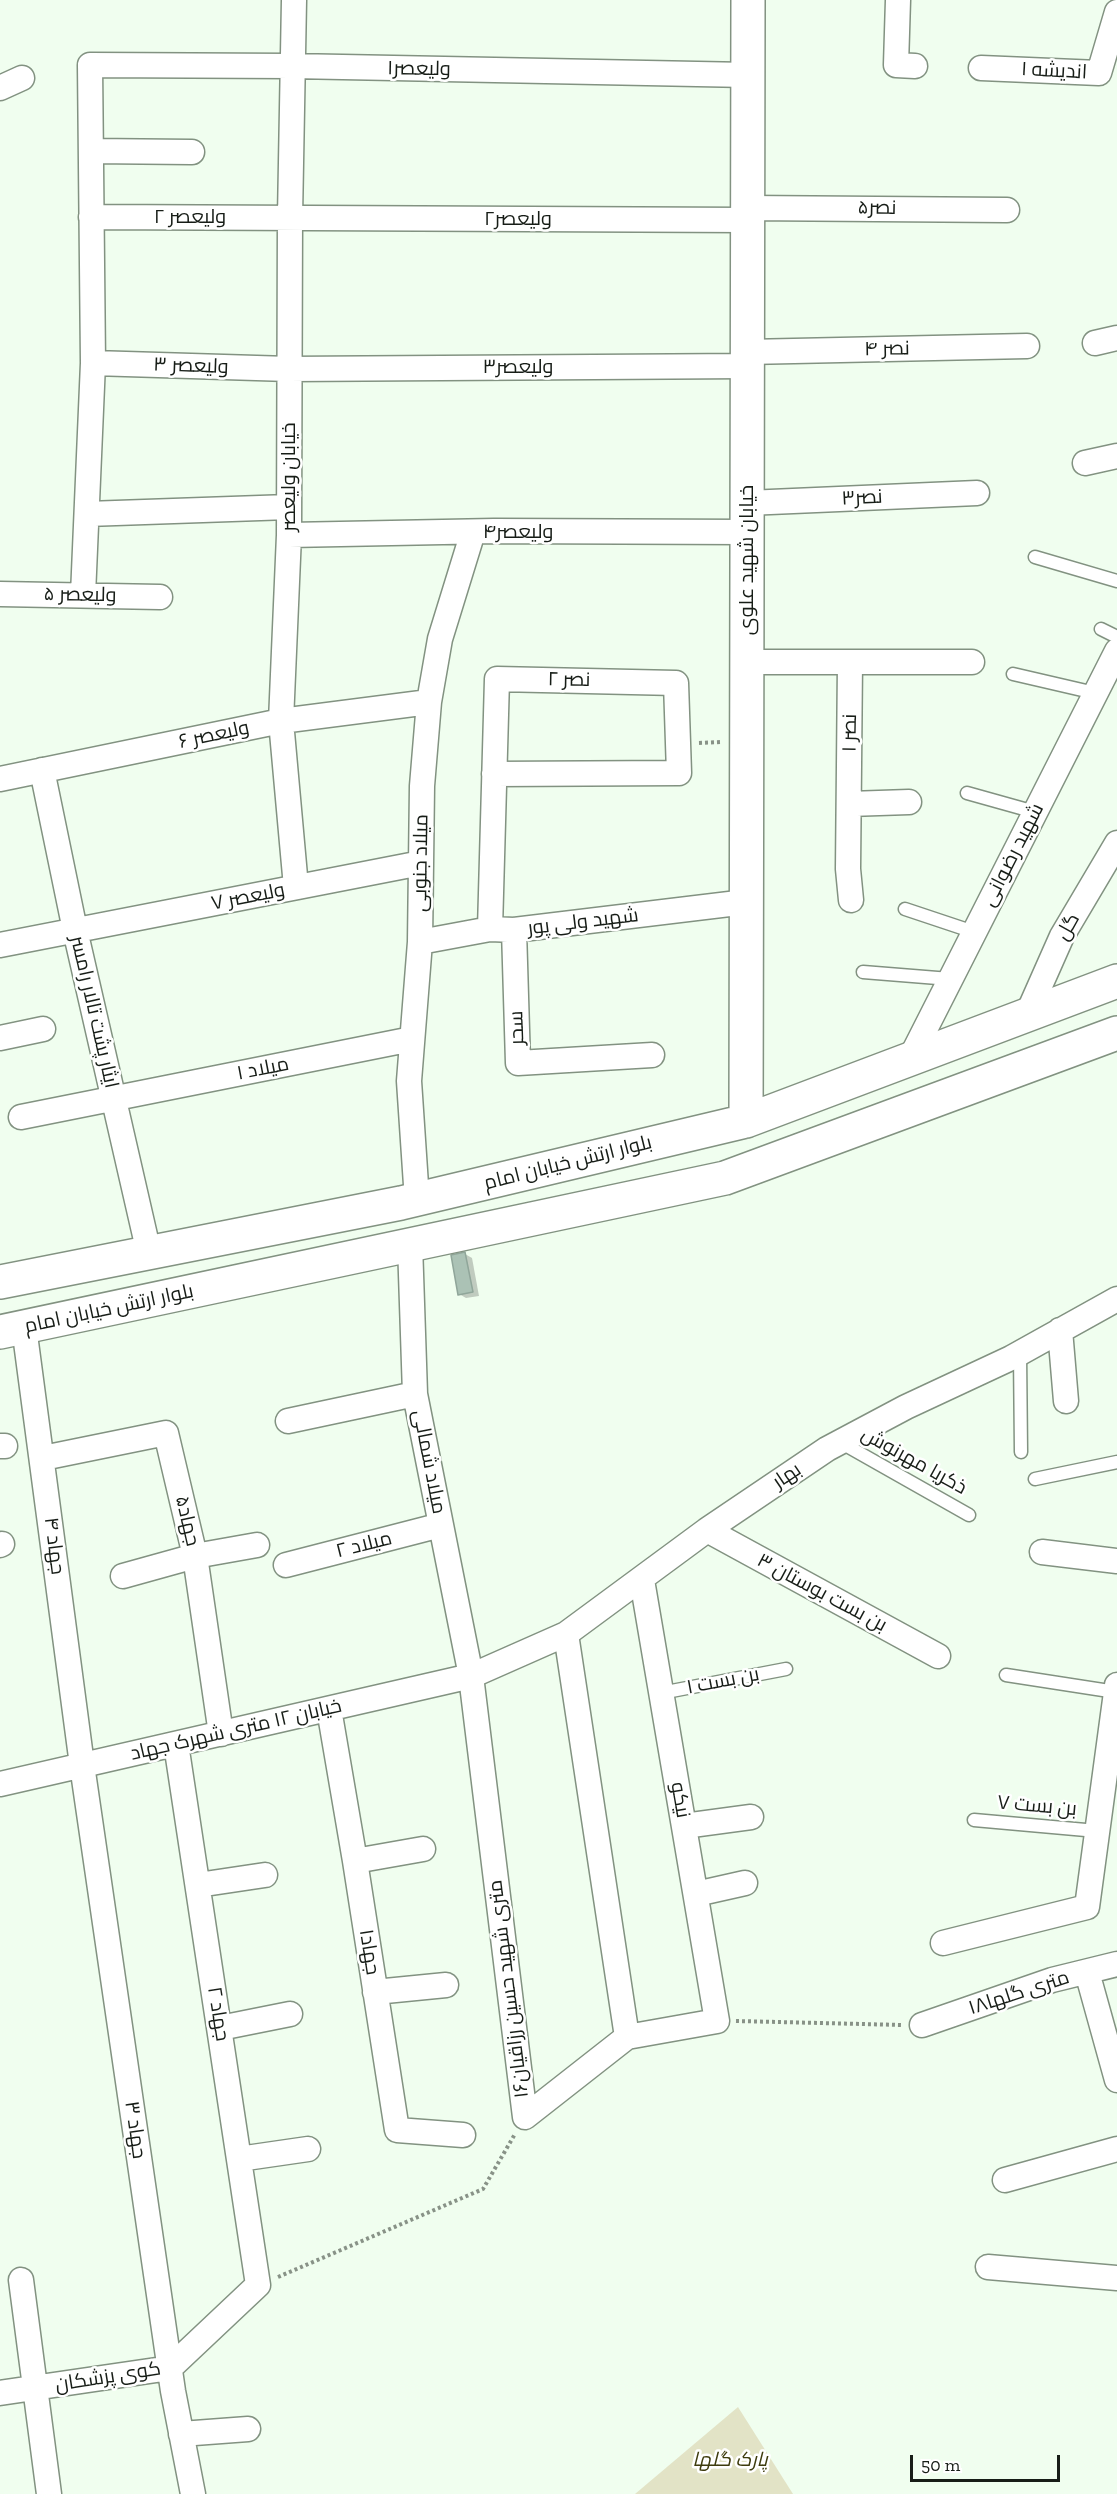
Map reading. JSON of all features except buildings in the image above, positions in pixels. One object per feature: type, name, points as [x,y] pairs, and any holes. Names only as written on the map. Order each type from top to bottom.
[{"type":"main road","name":"خیابان شهید علوی","points":[[746,1120],[748,0]]},
{"type":"main road","name":"بلوار ارتش خیابان امام","points":[[0,1282],[417,1200],[746,1120],[1117,981]]},
{"type":"main road","name":"بلوار ارتش خیابان امام","points":[[12,1330],[725,1178],[1117,1033]]},
{"type":"street","name":"خیابان ولیعصر","points":[[294,0],[291,66],[289,535],[281,721],[296,887]]},
{"type":"street","points":[[897,0],[896,65],[915,66]]},
{"type":"street","name":"اندیشه ۱","points":[[981,68],[1099,73],[1117,12]]},
{"type":"street","name":"ولیعصر۱","points":[[91,151],[90,65],[291,66],[748,75]]},
{"type":"street","points":[[0,88],[22,78]]},
{"type":"street","points":[[83,595],[93,363],[91,151],[192,152]]},
{"type":"street","name":"نصر۵","points":[[747,214],[1007,210]]},
{"type":"street","name":"ولیعصر۲","points":[[290,217],[747,214]]},
{"type":"street","name":"ولیعصر ۲","points":[[91,217],[290,217]]},
{"type":"street","name":"نصر ۴","points":[[747,359],[1026,346]]},
{"type":"street","name":"ولیعصر۳","points":[[289,369],[747,359]]},
{"type":"street","name":"ولیعصر ۳","points":[[93,363],[289,369]]},
{"type":"street","points":[[1085,463],[1117,456]]},
{"type":"street","name":"نصر۳","points":[[747,518],[977,493]]},
{"type":"street","points":[[87,514],[289,507]]},
{"type":"street","name":"ولیعصر۴","points":[[289,535],[473,532],[747,518]]},
{"type":"street","name":"میلاد جنوبی","points":[[417,1200],[409,1081],[420,942],[422,786],[429,702],[440,639],[473,532]]},
{"type":"street","name":"ولیعصر ۵","points":[[0,594],[160,597]]},
{"type":"street","name":"شهید رضوانی","points":[[910,1059],[1117,651]]},
{"type":"street","points":[[747,662],[972,662]]},
{"type":"street","name":"نصر ۱","points":[[850,662],[848,869],[851,900]]},
{"type":"street","name":"نصر ۲","points":[[490,929],[494,774],[497,679],[676,683],[679,773],[494,774]]},
{"type":"street","name":"ولیعصر ۶","points":[[0,779],[281,721],[429,702]]},
{"type":"street","name":"ایثار پشت تالار رامسر","points":[[42,770],[75,930],[148,1253]]},
{"type":"street","points":[[849,804],[909,802]]},
{"type":"street","name":"گل","points":[[1027,1015],[1062,936],[1117,843]]},
{"type":"street","name":"ولیعصر ۷","points":[[0,945],[421,863]]},
{"type":"street","name":"شهید ولی پور","points":[[420,942],[490,929],[514,930],[746,902]]},
{"type":"street","name":"سحر","points":[[514,930],[518,1063],[652,1055]]},
{"type":"street","points":[[0,1038],[43,1029]]},
{"type":"street","name":"میلاد ۱","points":[[21,1117],[412,1039]]},
{"type":"street","name":"میلاد شمالی","points":[[410,1244],[415,1394],[471,1676]]},
{"type":"street","name":"بهار","points":[[471,1676],[566,1634],[707,1530],[840,1442],[906,1407],[1020,1353],[1117,1299]]},
{"type":"street","name":"جهاد ۴","points":[[12,1330],[43,1458],[82,1765]]},
{"type":"street","points":[[1060,1330],[1066,1401]]},
{"type":"street","points":[[288,1421],[415,1394]]},
{"type":"street","name":"جهاد۵","points":[[43,1458],[166,1433],[195,1556],[221,1734]]},
{"type":"street","name":"میلاد ۲","points":[[286,1565],[441,1525]]},
{"type":"street","name":"بن بست بوستان ۳","points":[[707,1530],[938,1656]]},
{"type":"street","points":[[123,1576],[195,1556],[256,1545]]},
{"type":"street","points":[[1042,1552],[1117,1561]]},
{"type":"street","name":"نیکو","points":[[642,1580],[717,2020]]},
{"type":"street","points":[[566,1634],[627,2037]]},
{"type":"street","name":"خیابان ۱۲ متری شهرک جهاد","points":[[0,1784],[471,1676]]},
{"type":"street","name":"۱۶متری شهید حسین رزاقیان","points":[[471,1676],[525,2116]]},
{"type":"street","points":[[944,1943],[1087,1907],[1107,1832],[1117,1690]]},
{"type":"street","name":"جهاد۱","points":[[329,1709],[397,2130],[464,2135]]},
{"type":"street","name":"جهاد ۲","points":[[176,1744],[258,2285]]},
{"type":"street","name":"جهاد ۳","points":[[82,1765],[170,2368],[193,2494]]},
{"type":"street","points":[[684,1826],[752,1816]]},
{"type":"street","points":[[355,1861],[423,1850]]},
{"type":"street","points":[[198,1885],[265,1875]]},
{"type":"street","points":[[696,1894],[746,1883]]},
{"type":"street","name":"۱۸متری گلها","points":[[922,2025],[1052,1980],[1117,1964]]},
{"type":"street","points":[[1087,1972],[1117,2080]]},
{"type":"street","points":[[375,1992],[446,1985]]},
{"type":"street","points":[[220,2028],[290,2014]]},
{"type":"street","name":"۱۶متری شهید حسین رزاقیان","points":[[525,2116],[627,2037],[717,2020]]},
{"type":"street","points":[[239,2159],[308,2149]]},
{"type":"street","points":[[1005,2180],[1117,2149]]},
{"type":"street","points":[[988,2267],[1117,2278]]},
{"type":"street","name":"کوی پزشکان","points":[[21,2280],[49,2494]]},
{"type":"street","name":"کوی پزشکان","points":[[0,2393],[170,2368],[258,2285]]},
{"type":"street","points":[[181,2434],[248,2429]]},
{"type":"lane","points":[[1035,557],[1117,581]]},
{"type":"lane","points":[[1101,629],[1117,637]]},
{"type":"lane","points":[[1013,674],[1095,693]]},
{"type":"lane","points":[[967,793],[1035,812]]},
{"type":"lane","points":[[905,909],[974,932]]},
{"type":"lane","points":[[863,972],[950,980]]},
{"type":"lane","points":[[1020,1353],[1022,1452]]},
{"type":"lane","name":"ذکریا مهرنوش","points":[[840,1442],[969,1515]]},
{"type":"lane","points":[[1035,1479],[1117,1462]]},
{"type":"lane","name":"بن بست ۱","points":[[661,1693],[786,1669]]},
{"type":"lane","points":[[1006,1675],[1117,1690]]},
{"type":"lane","name":"بن بست ۷","points":[[974,1820],[1107,1832]]},
{"type":"path","points":[[678,743],[747,741]]},
{"type":"path","points":[[717,2020],[922,2025]]},
{"type":"path","points":[[258,2285],[483,2189],[525,2116]]},
{"type":"green space","name":"پارک گلها","points":[[738,2407],[793,2494],[635,2494]]}]
